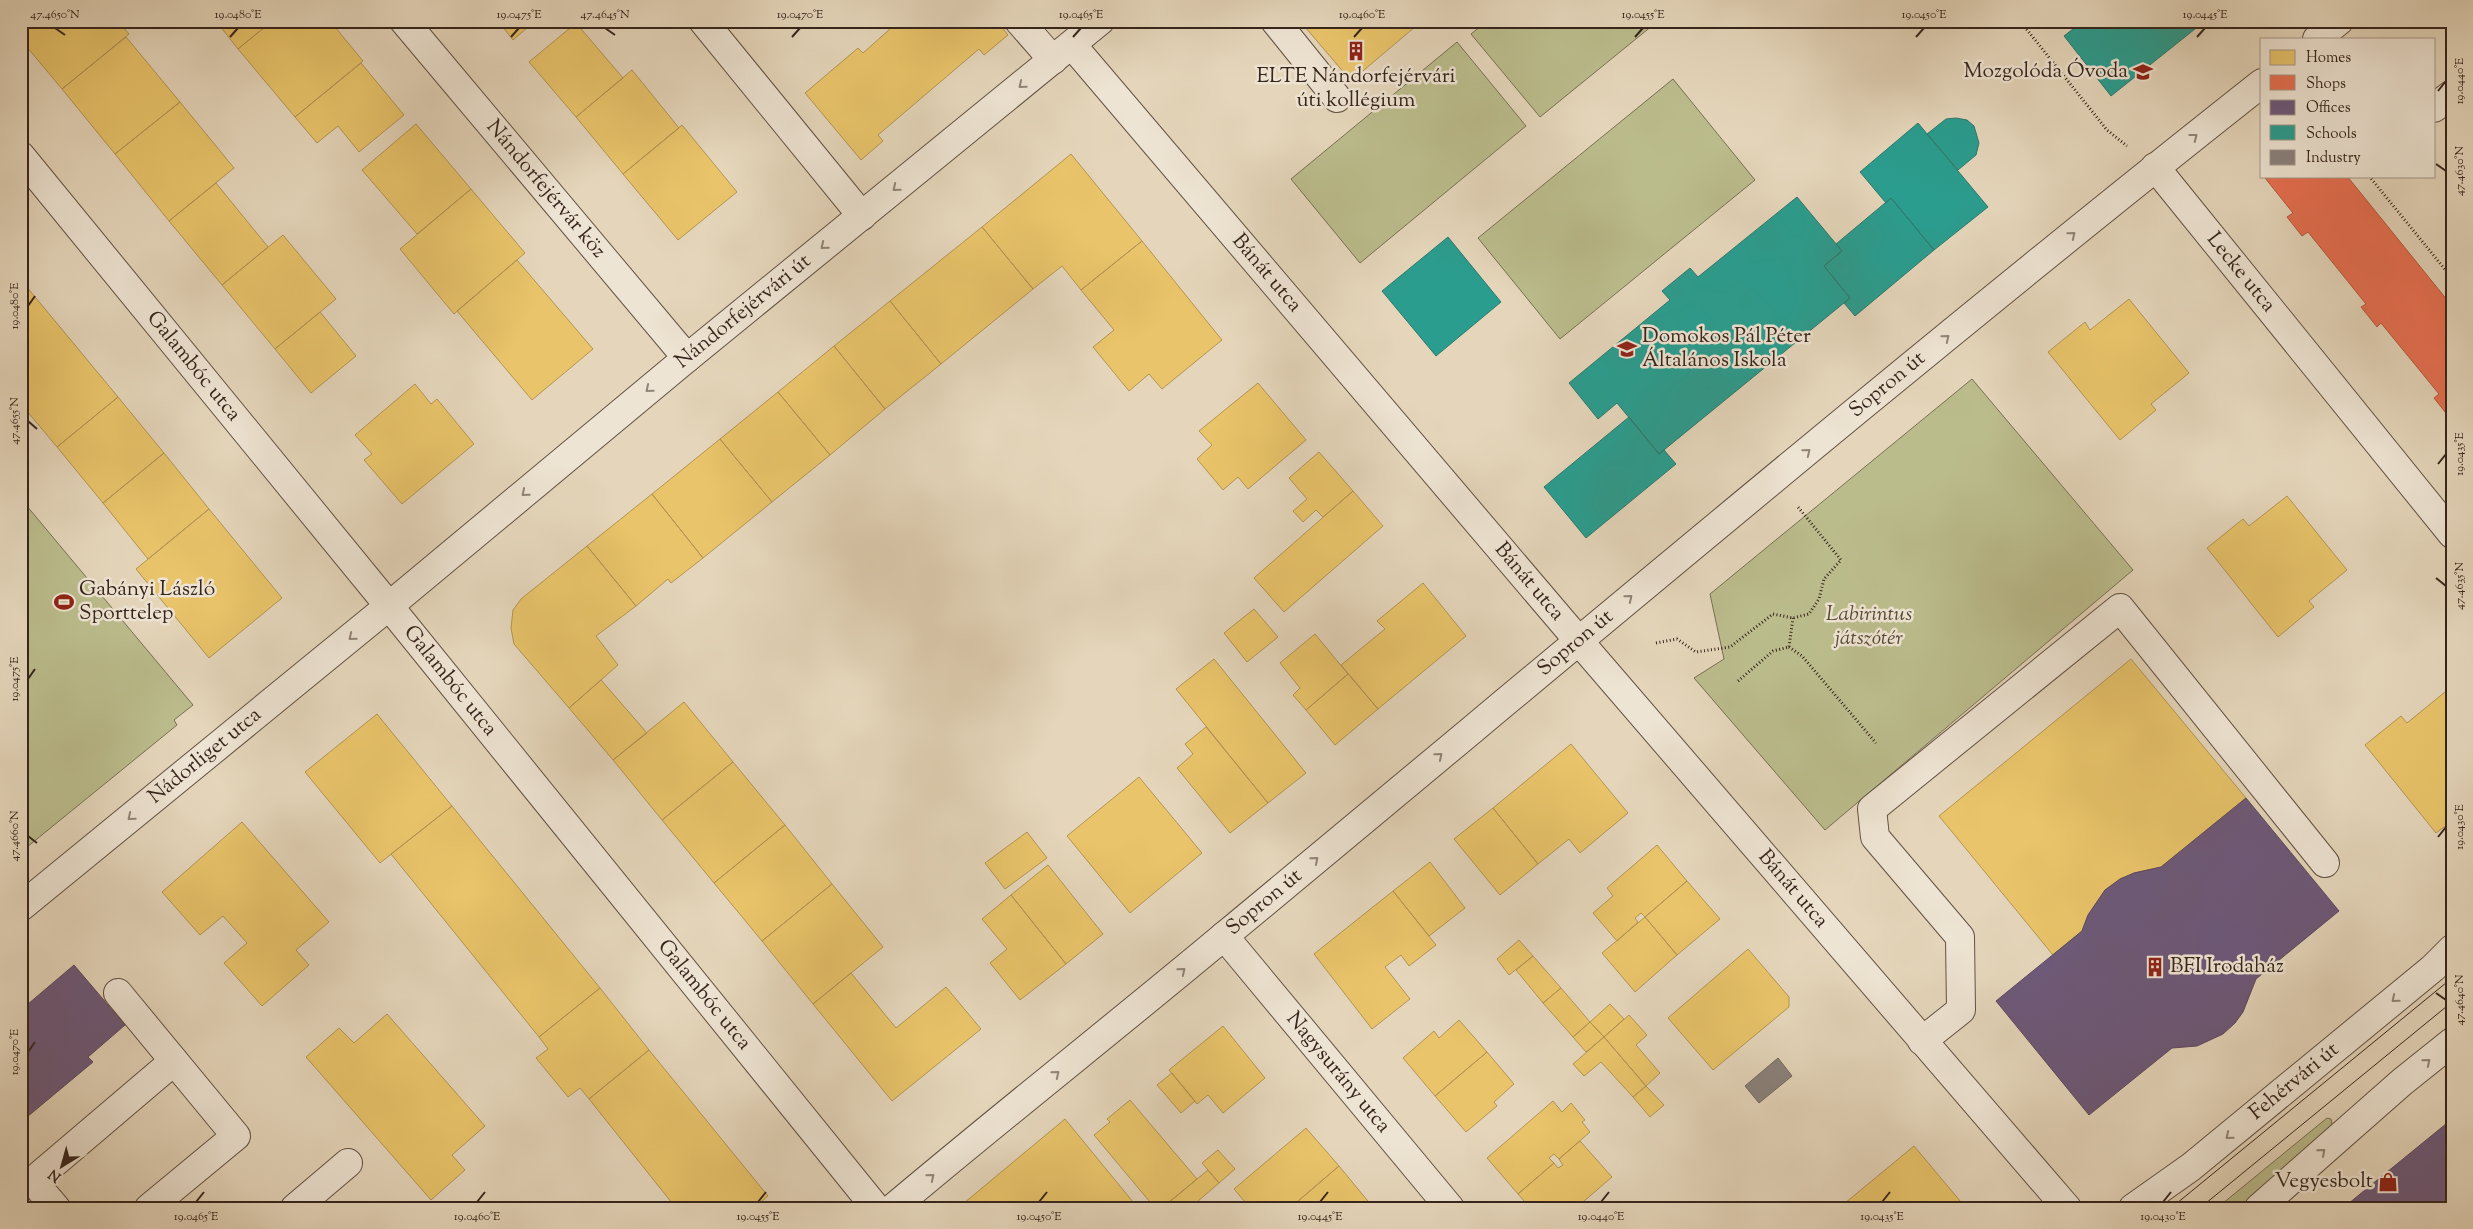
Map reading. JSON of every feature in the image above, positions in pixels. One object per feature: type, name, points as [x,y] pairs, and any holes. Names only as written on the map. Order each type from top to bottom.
[{"type":"street","name":"Nándorfejérvár köz","points":[[404,21],[687,358]]},
{"type":"street","points":[[703,21],[862,216]]},
{"type":"street","name":"Bánát utca","points":[[1019,21],[1062,52],[1578,640],[2066,1208]]},
{"type":"street","name":"Nándorfejérvári út","points":[[390,606],[687,358],[1100,21]]},
{"type":"street","points":[[1275,21],[1337,98]]},
{"type":"street","points":[[2319,38],[2339,21]]},
{"type":"street","name":"Sopron út","points":[[893,1208],[1224,936],[1578,640],[2155,167],[2260,85]]},
{"type":"street","points":[[2436,106],[2452,94]]},
{"type":"street","name":"Galambóc utca","points":[[21,156],[390,606],[876,1208]]},
{"type":"street","name":"Lecke utca","points":[[2155,167],[2452,534]]},
{"type":"street","name":"Nádorliget utca","points":[[21,907],[390,606]]},
{"type":"street","points":[[1922,1041],[1961,1010],[1960,937],[1875,837],[1872,809],[2120,608],[2326,863]]},
{"type":"street","name":"Nagysurány utca","points":[[1224,936],[1450,1208]]},
{"type":"street","name":"Fehérvári út","points":[[2133,1208],[2191,1167],[2433,968],[2452,949]]},
{"type":"street","points":[[118,993],[236,1136],[149,1208]]},
{"type":"street","points":[[2259,1208],[2402,1082],[2452,1042]]},
{"type":"street","points":[[56,1208],[34,1181],[174,1061]]},
{"type":"street","points":[[295,1208],[348,1162]]},
{"type":"path","points":[[2020,21],[2107,130],[2155,167]]},
{"type":"path","points":[[2371,178],[2452,278]]},
{"type":"path","points":[[1656,643],[1678,639],[1696,652],[1730,647],[1773,614],[1794,618],[1809,614],[1819,599],[1824,578],[1841,560],[1798,507]]},
{"type":"path","points":[[1789,648],[1794,618]]},
{"type":"path","points":[[1738,681],[1773,651],[1789,648],[1802,656],[1876,743]]},
{"type":"green space","points":[[1487,21],[1658,21],[1540,117],[1471,34]]},
{"type":"green space","points":[[1457,42],[1526,126],[1360,263],[1291,179]]},
{"type":"green space","points":[[1673,79],[1755,180],[1560,339],[1478,238]]},
{"type":"green space","name":"Labirintus játszótér","points":[[1972,379],[2133,570],[1825,830],[1694,678],[1724,659],[1710,594]]},
{"type":"green space","name":"Gabányi László Sporttelep","points":[[21,499],[193,705],[174,720],[177,725],[21,852]]},
{"type":"green space","points":[[2327,1118],[2331,1119],[2332,1124],[2287,1168],[2238,1208],[2217,1208]]},
{"type":"building: Homes","points":[[21,21],[118,21],[129,34],[62,89],[21,40]]},
{"type":"building: Homes","points":[[216,21],[272,21],[238,49]]},
{"type":"building: Homes","points":[[272,21],[330,21],[363,61],[295,117],[238,49]]},
{"type":"building: Homes","points":[[498,21],[535,21],[513,40]]},
{"type":"building: Homes","points":[[899,21],[997,21],[1008,35],[984,55],[979,49],[878,135],[883,141],[861,160],[805,93],[858,48],[863,53]]},
{"type":"building: Homes","name":"ELTE Nándorfejérvári úti kollégium","points":[[1300,21],[1422,21],[1351,81]]},
{"type":"building: Homes","points":[[576,23],[623,78],[576,117],[529,62]]},
{"type":"building: Homes","points":[[126,37],[180,102],[115,154],[62,89]]},
{"type":"building: Homes","points":[[361,63],[404,115],[359,152],[338,126],[317,143],[295,117]]},
{"type":"building: Homes","points":[[632,70],[679,128],[623,174],[576,117]]},
{"type":"building: Homes","points":[[180,102],[234,168],[169,221],[115,154]]},
{"type":"building: Homes","points":[[416,124],[471,189],[417,234],[362,170]]},
{"type":"building: Homes","points":[[682,125],[737,192],[678,240],[623,174]]},
{"type":"building: Homes","points":[[1071,154],[1142,241],[1081,290],[1062,266],[1033,289],[982,227]]},
{"type":"building: Homes","points":[[216,183],[268,247],[222,285],[169,221]]},
{"type":"building: Homes","points":[[471,189],[525,253],[454,314],[400,249]]},
{"type":"building: Homes","points":[[982,227],[1033,289],[941,364],[890,301]]},
{"type":"building: Homes","points":[[283,235],[336,299],[275,349],[222,285]]},
{"type":"building: Homes","points":[[1142,241],[1222,340],[1162,389],[1149,374],[1129,391],[1093,347],[1114,330],[1081,290]]},
{"type":"building: Homes","points":[[517,260],[593,349],[532,400],[457,311]]},
{"type":"building: Homes","points":[[21,280],[118,397],[57,447],[21,404]]},
{"type":"building: Homes","points":[[2129,299],[2189,373],[2151,404],[2156,410],[2120,440],[2048,352],[2085,322],[2090,330]]},
{"type":"building: Homes","points":[[890,301],[941,364],[885,409],[834,346]]},
{"type":"building: Homes","points":[[320,312],[356,356],[311,393],[275,349]]},
{"type":"building: Homes","points":[[834,346],[885,409],[830,455],[778,392]]},
{"type":"building: Homes","points":[[1258,383],[1306,440],[1248,489],[1238,477],[1223,490],[1197,459],[1212,445],[1199,431]]},
{"type":"building: Homes","points":[[415,384],[431,404],[437,399],[474,444],[402,504],[364,460],[372,454],[355,435]]},
{"type":"building: Homes","points":[[778,392],[830,455],[772,502],[720,439]]},
{"type":"building: Homes","points":[[118,397],[164,453],[103,503],[57,447]]},
{"type":"building: Homes","points":[[720,439],[772,502],[703,558],[652,494]]},
{"type":"building: Homes","points":[[1319,452],[1353,491],[1323,517],[1316,510],[1303,522],[1293,511],[1307,499],[1289,478]]},
{"type":"building: Homes","points":[[164,453],[209,509],[148,559],[103,503]]},
{"type":"building: Homes","points":[[1353,491],[1383,526],[1284,612],[1254,578]]},
{"type":"building: Homes","points":[[652,494],[703,558],[671,583],[668,579],[636,606],[587,546]]},
{"type":"building: Homes","points":[[2287,496],[2347,570],[2309,601],[2314,607],[2278,637],[2207,548],[2243,519],[2249,526]]},
{"type":"building: Homes","points":[[209,509],[282,598],[209,658],[136,569]]},
{"type":"building: Homes","points":[[587,546],[636,606],[596,636],[618,665],[569,708],[514,644],[511,628],[513,610],[521,599]]},
{"type":"building: Homes","points":[[1423,583],[1466,636],[1378,709],[1341,665],[1385,629],[1377,621]]},
{"type":"building: Homes","points":[[1254,609],[1278,637],[1247,662],[1224,633]]},
{"type":"building: Homes","points":[[1315,634],[1348,674],[1306,710],[1293,695],[1300,688],[1280,663]]},
{"type":"building: Homes","points":[[1214,659],[1306,773],[1268,803],[1176,689]]},
{"type":"building: Homes","points":[[2131,659],[2246,798],[2161,867],[2134,873],[2120,879],[2105,890],[2088,915],[2082,931],[2053,955],[1939,816]]},
{"type":"building: Homes","points":[[1348,674],[1378,709],[1335,745],[1306,710]]},
{"type":"building: Homes","points":[[601,680],[647,733],[613,760],[569,708]]},
{"type":"building: Homes","points":[[2445,692],[2452,701],[2452,821],[2436,833],[2365,745],[2401,716],[2407,723]]},
{"type":"building: Homes","points":[[684,702],[733,762],[662,820],[613,760]]},
{"type":"building: Homes","points":[[377,714],[452,806],[380,863],[305,772]]},
{"type":"building: Homes","points":[[1206,727],[1268,803],[1230,833],[1177,768],[1193,754],[1185,744]]},
{"type":"building: Homes","points":[[1571,744],[1628,813],[1580,853],[1569,839],[1538,864],[1493,808]]},
{"type":"building: Homes","points":[[733,762],[785,825],[714,883],[662,820]]},
{"type":"building: Homes","points":[[1139,777],[1202,853],[1130,913],[1067,836]]},
{"type":"building: Homes","points":[[452,806],[600,988],[539,1037],[391,854]]},
{"type":"building: Homes","points":[[1493,808],[1538,864],[1500,895],[1454,839]]},
{"type":"building: Homes","points":[[242,822],[329,922],[296,950],[309,965],[262,1006],[224,963],[247,943],[223,916],[200,935],[162,892]]},
{"type":"building: Homes","points":[[785,825],[832,884],[762,941],[714,883]]},
{"type":"building: Homes","points":[[1027,832],[1047,858],[1005,889],[985,863]]},
{"type":"building: Homes","points":[[1657,845],[1687,881],[1645,917],[1641,913],[1635,918],[1638,922],[1617,941],[1593,913],[1613,896],[1607,888]]},
{"type":"building: Homes","points":[[1430,862],[1465,908],[1429,936],[1393,891]]},
{"type":"building: Homes","points":[[1048,865],[1103,934],[1066,964],[1011,895]]},
{"type":"building: Homes","points":[[1687,881],[1720,919],[1677,955],[1645,917]]},
{"type":"building: Homes","points":[[832,884],[883,947],[813,1004],[762,941]]},
{"type":"building: Homes","points":[[1393,891],[1436,945],[1409,966],[1401,955],[1385,967],[1410,999],[1372,1029],[1314,954]]},
{"type":"building: Homes","points":[[1011,895],[1066,964],[1020,1000],[990,963],[1007,949],[982,919]]},
{"type":"building: Homes","points":[[1645,917],[1677,955],[1635,992],[1602,953]]},
{"type":"building: Homes","points":[[1519,940],[1533,956],[1509,975],[1497,959]]},
{"type":"building: Homes","points":[[1748,949],[1789,997],[1789,1007],[1713,1070],[1668,1018]]},
{"type":"building: Homes","points":[[1533,956],[1561,988],[1543,1003],[1516,970]]},
{"type":"building: Homes","points":[[851,973],[896,1028],[946,987],[981,1029],[892,1101],[813,1004]]},
{"type":"building: Homes","points":[[600,988],[649,1050],[589,1099],[580,1088],[568,1097],[536,1058],[548,1049],[539,1037]]},
{"type":"building: Homes","points":[[1561,988],[1590,1022],[1573,1037],[1543,1003]]},
{"type":"building: Homes","points":[[1610,1004],[1624,1019],[1604,1037],[1590,1022]]},
{"type":"building: Homes","points":[[387,1014],[485,1126],[452,1155],[465,1170],[431,1200],[306,1057],[339,1028],[354,1043]]},
{"type":"building: Homes","points":[[1629,1015],[1647,1035],[1636,1045],[1660,1073],[1646,1086],[1604,1037]]},
{"type":"building: Homes","points":[[1459,1020],[1487,1052],[1435,1096],[1403,1058],[1434,1031],[1439,1038]]},
{"type":"building: Homes","points":[[1590,1022],[1604,1037],[1586,1052],[1573,1037]]},
{"type":"building: Homes","points":[[1223,1026],[1265,1078],[1223,1113],[1208,1095],[1197,1104],[1169,1070]]},
{"type":"building: Homes","points":[[1604,1037],[1646,1086],[1633,1097],[1601,1062],[1584,1076],[1573,1064]]},
{"type":"building: Homes","points":[[649,1050],[768,1196],[754,1208],[676,1208],[589,1099]]},
{"type":"building: Homes","points":[[1487,1052],[1514,1084],[1494,1102],[1497,1106],[1466,1132],[1435,1096]]},
{"type":"building: Homes","points":[[1172,1073],[1195,1101],[1181,1113],[1157,1085]]},
{"type":"building: Homes","points":[[1646,1086],[1664,1105],[1650,1117],[1633,1097]]},
{"type":"building: Homes","points":[[1130,1100],[1197,1179],[1162,1208],[1155,1208],[1094,1135],[1110,1122],[1107,1119]]},
{"type":"building: Homes","points":[[1553,1101],[1562,1112],[1571,1103],[1585,1120],[1582,1122],[1590,1132],[1559,1159],[1554,1154],[1549,1158],[1554,1163],[1518,1194],[1487,1158]]},
{"type":"building: Homes","points":[[1065,1119],[1138,1208],[958,1208]]},
{"type":"building: Homes","points":[[1306,1128],[1339,1166],[1290,1208],[1250,1208],[1234,1189]]},
{"type":"building: Homes","points":[[1580,1141],[1612,1177],[1576,1208],[1530,1208],[1518,1194],[1554,1163],[1558,1168],[1563,1165],[1559,1159]]},
{"type":"building: Homes","points":[[1914,1146],[1966,1208],[1839,1208]]},
{"type":"building: Homes","points":[[1218,1150],[1235,1169],[1219,1183],[1202,1163]]},
{"type":"building: Homes","points":[[1339,1166],[1372,1206],[1370,1208],[1290,1208]]},
{"type":"building: Homes","points":[[1208,1170],[1219,1183],[1190,1208],[1162,1208]]},
{"type":"building: Shops","points":[[2265,178],[2349,178],[2452,306],[2452,414],[2449,417],[2434,398],[2439,394],[2381,323],[2377,327],[2361,307],[2366,304],[2308,232],[2302,236],[2287,217],[2293,213]]},
{"type":"building: Offices","name":"BFI Irodaház","points":[[2246,798],[2339,911],[2256,979],[2243,1012],[2223,1034],[2197,1046],[2172,1048],[2089,1115],[1996,1001],[2082,931],[2088,915],[2105,890],[2120,879],[2134,873],[2161,867]]},
{"type":"building: Offices","points":[[74,965],[125,1025],[88,1057],[93,1062],[21,1122],[21,1010]]},
{"type":"building: Offices","points":[[2452,1119],[2452,1208],[2343,1208]]},
{"type":"building: Schools","points":[[2083,21],[2205,21],[2111,96],[2064,36]]},
{"type":"building: Schools","points":[[1946,119],[1967,120],[1974,126],[1979,143],[1976,155],[1958,170],[1927,134]]},
{"type":"building: Schools","points":[[1918,123],[1988,207],[1934,250],[1891,198],[1886,203],[1860,172]]},
{"type":"building: Schools","points":[[1797,197],[1842,251],[1824,266],[1850,298],[1659,454],[1617,403],[1598,419],[1569,383],[1670,300],[1662,291],[1690,268],[1698,277]]},
{"type":"building: Schools","points":[[1891,198],[1934,250],[1855,316],[1844,303],[1850,298],[1824,266],[1842,251],[1836,244]]},
{"type":"building: Schools","points":[[1448,237],[1501,302],[1436,356],[1382,291]]},
{"type":"building: Schools","points":[[1629,417],[1659,454],[1664,450],[1676,464],[1586,538],[1544,487]]},
{"type":"building: Industry","points":[[1778,1058],[1792,1076],[1759,1103],[1745,1086]]},
{"type":"tram line","points":[[2171,1208],[2452,978]]},
{"type":"tram line","points":[[2200,1208],[2452,1002]]},
{"type":"place","name":"ELTE Nándorfejérvári úti kollégium","points":[[1356,51]]},
{"type":"place","name":"Mozgolóda Óvoda","points":[[2143,72]]},
{"type":"place","name":"Domokos Pál Péter Általános Iskola","points":[[1627,349]]},
{"type":"place","name":"Gabányi László Sporttelep","points":[[64,602]]},
{"type":"place","name":"BFI Irodaház","points":[[2155,967]]},
{"type":"place","name":"Vegyesbolt","points":[[2388,1182]]}]
